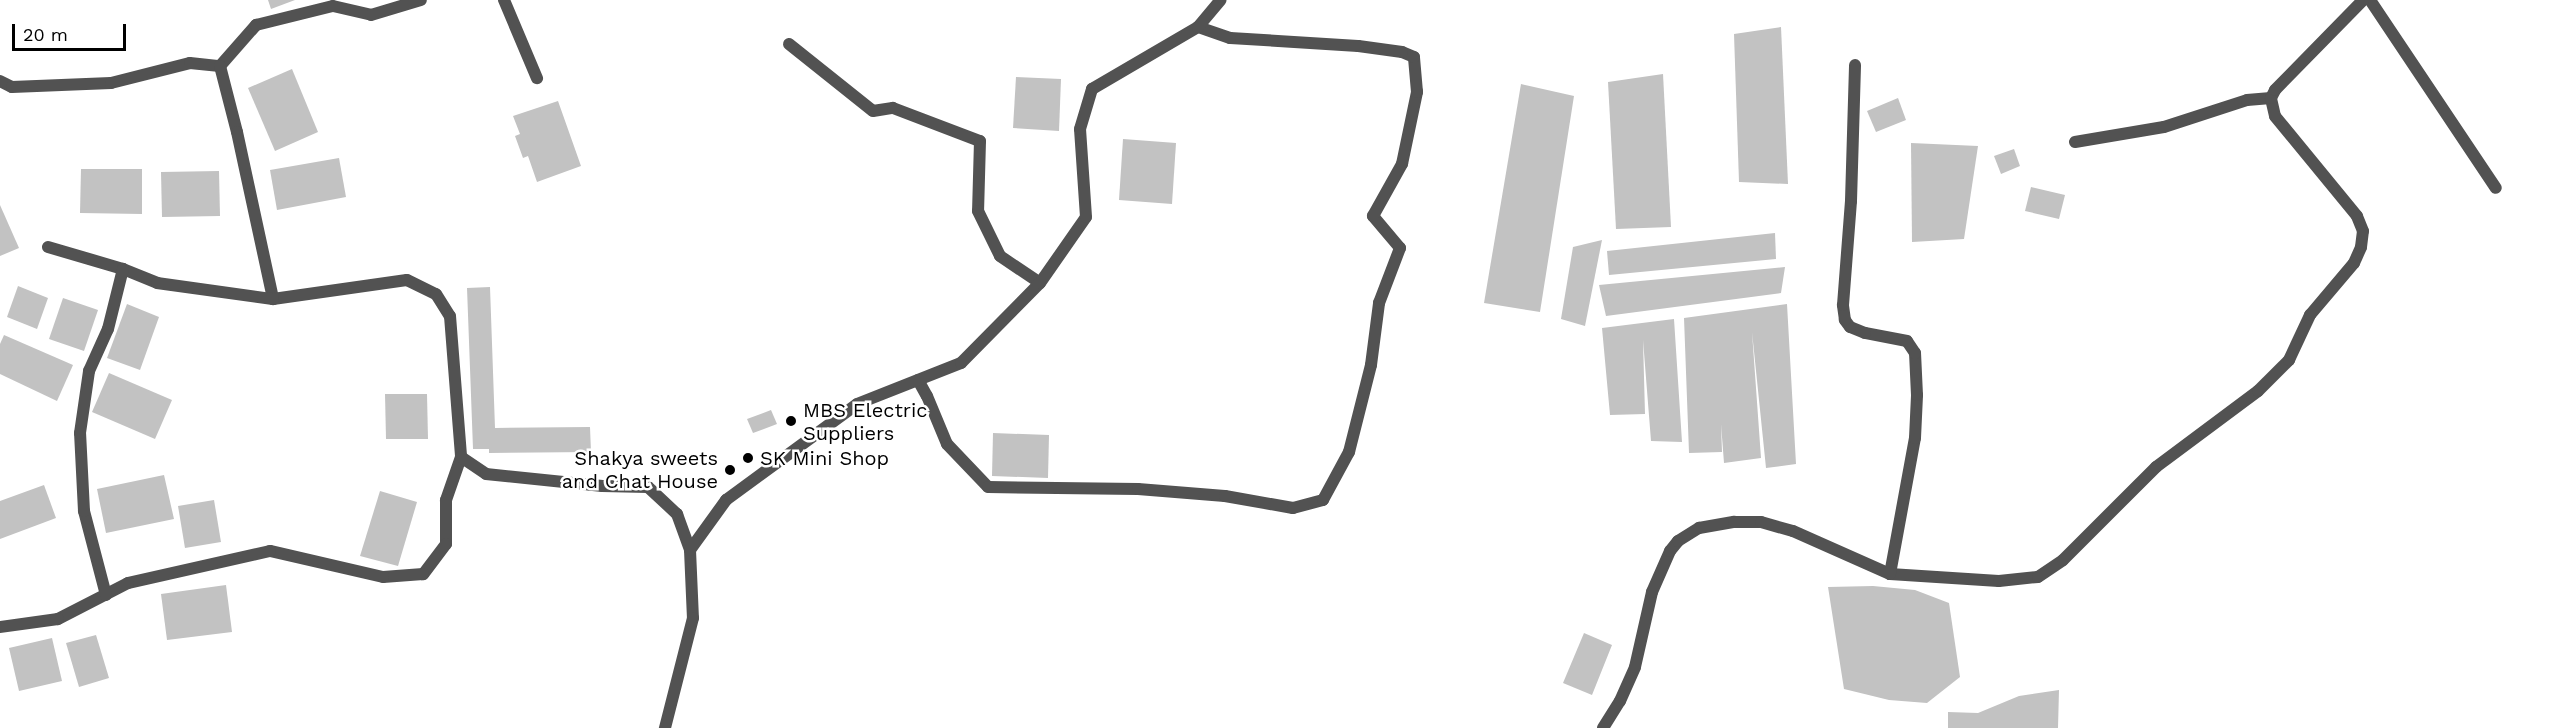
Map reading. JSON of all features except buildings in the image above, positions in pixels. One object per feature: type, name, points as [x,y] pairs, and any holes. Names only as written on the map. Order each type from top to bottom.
[{"type":"street","points":[[220,66],[256,25],[333,6],[372,15],[386,5],[421,0]]},
{"type":"street","points":[[504,0],[537,78]]},
{"type":"street","points":[[690,549],[726,500],[857,404],[961,363],[1040,283],[1086,217],[1080,129],[1092,89],[1198,27],[1221,0]]},
{"type":"street","points":[[1603,728],[1620,701],[1635,667],[1653,592],[1670,551],[1678,540],[1699,528],[1734,522],[1761,522],[1793,531],[1890,574],[1999,581],[2038,577],[2063,560],[2156,467],[2258,391],[2289,360],[2310,315],[2354,263],[2361,247],[2363,231],[2357,216],[2275,116],[2271,98],[2275,90],[2362,0]]},
{"type":"street","points":[[2370,0],[2496,188]]},
{"type":"street","points":[[918,381],[927,396],[947,444],[988,487],[1138,489],[1225,496],[1293,508],[1323,500],[1349,452],[1371,365],[1378,303],[1401,248],[1373,216],[1402,164],[1417,92],[1414,57],[1402,52],[1358,46],[1230,38],[1198,27]]},
{"type":"street","points":[[789,44],[873,111],[893,108],[980,141],[978,211],[1000,256],[1040,283]]},
{"type":"street","points":[[0,81],[12,87],[90,84],[111,82],[190,63],[220,66]]},
{"type":"street","points":[[220,66],[237,132],[273,300]]},
{"type":"street","points":[[1856,66],[1851,201],[1843,305],[1845,320],[1850,327],[1865,333],[1907,341],[1915,353],[1914,438],[1890,574]]},
{"type":"street","points":[[2074,142],[2164,127],[2247,100],[2271,98]]},
{"type":"street","points":[[0,627],[58,619],[128,583],[270,551],[383,577],[423,574],[447,544],[446,501],[460,457],[450,316],[436,294],[407,280],[273,300],[192,290],[157,283],[123,269],[48,247]]},
{"type":"street","points":[[106,595],[84,511],[80,434],[90,371],[108,329],[123,269]]},
{"type":"street","points":[[460,457],[486,474],[602,486],[648,487],[677,514],[690,549],[693,618],[665,728]]},
{"type":"place","name":"MBS Electric Suppliers","points":[[791,421]]},
{"type":"place","name":"SK Mini Shop","points":[[748,458]]},
{"type":"place","name":"Shakya sweets and Chat House","points":[[730,470]]}]
